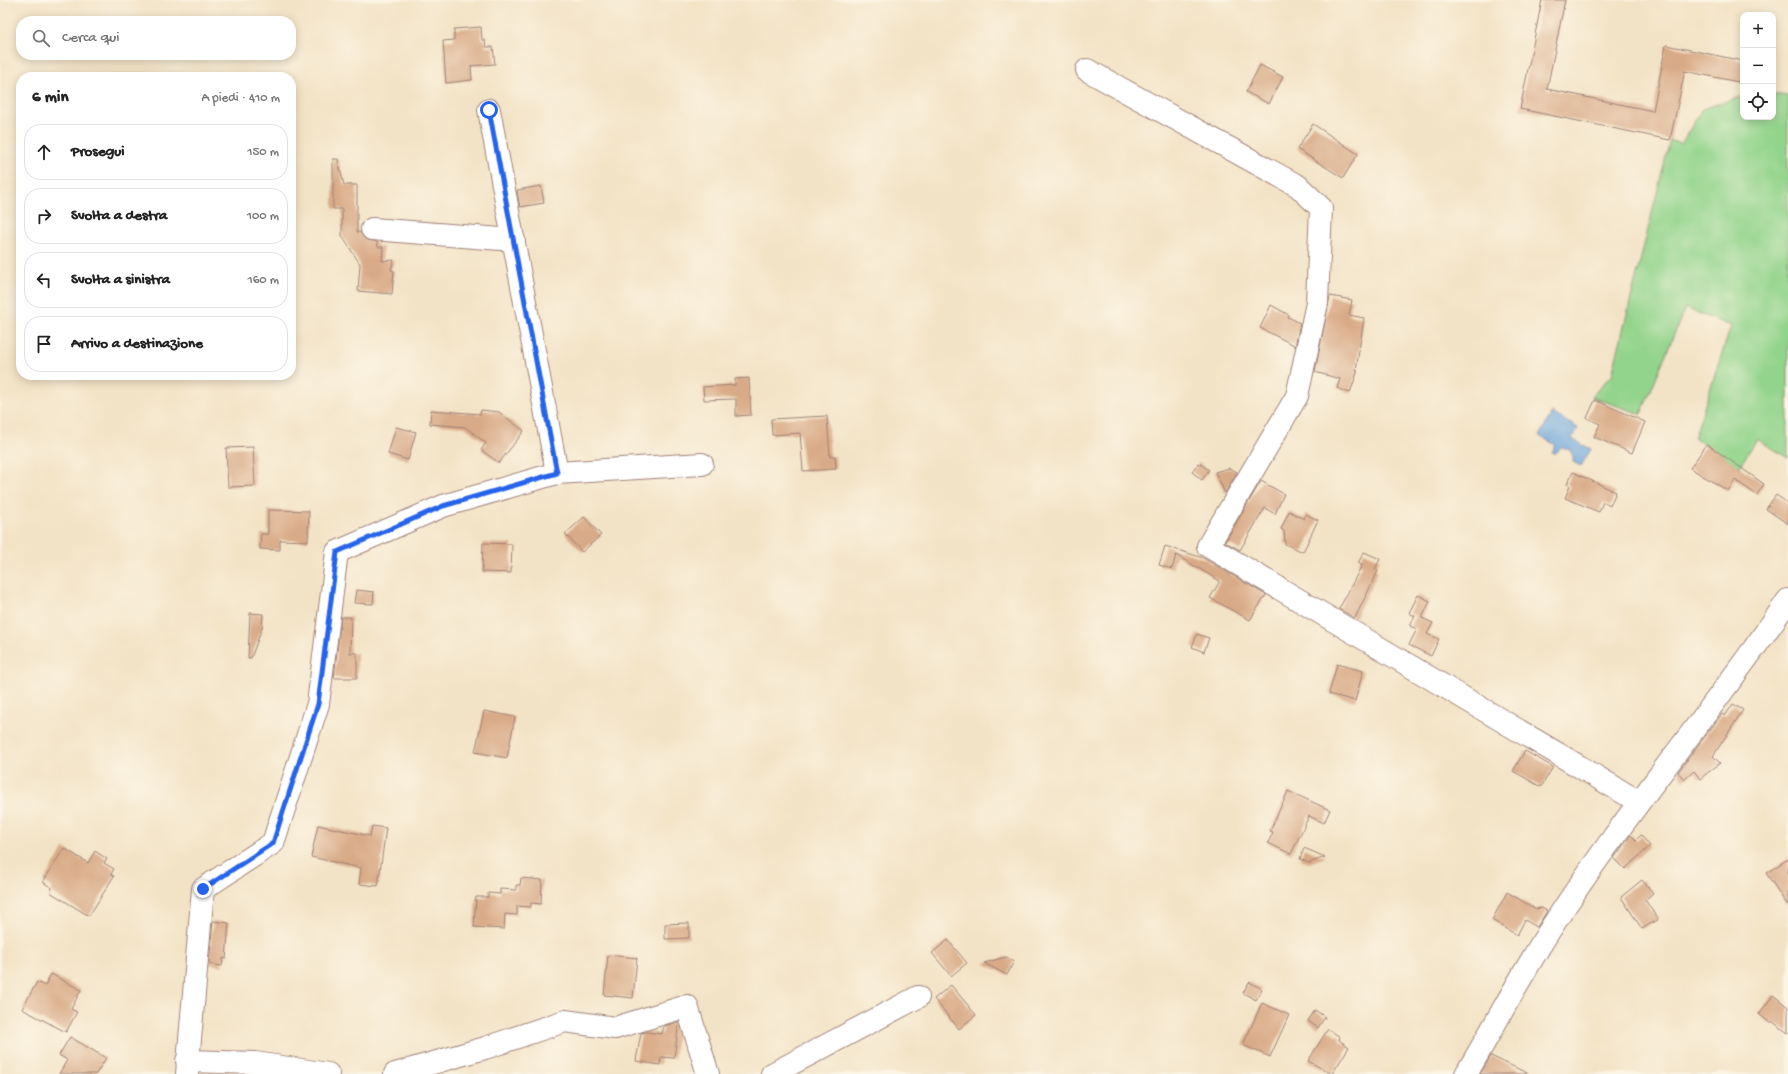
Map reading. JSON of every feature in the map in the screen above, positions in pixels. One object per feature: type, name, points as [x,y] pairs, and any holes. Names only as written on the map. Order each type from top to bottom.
[{"type":"street","points":[[1087,70],[1298,186],[1320,208],[1317,303],[1297,396],[1208,546],[1639,802]]},
{"type":"street","points":[[489,110],[557,473]]},
{"type":"street","points":[[372,228],[514,240]]},
{"type":"street","points":[[328,1074],[255,1063],[187,1068],[203,889],[273,843],[318,704],[337,552],[443,506],[557,473],[702,464]]},
{"type":"street","points":[[1466,1074],[1552,926],[1639,802],[1747,660],[1788,600]]},
{"type":"street","points":[[772,1074],[918,997]]},
{"type":"street","points":[[395,1074],[486,1048],[565,1021],[616,1028],[687,1006],[708,1074]]},
{"type":"green space","points":[[1776,94],[1788,96],[1788,458],[1757,439],[1739,467],[1694,438],[1731,326],[1685,308],[1641,414],[1591,397],[1612,375],[1670,140],[1681,144],[1702,109],[1740,97],[1740,120],[1776,120]]},
{"type":"water","points":[[1552,413],[1578,428],[1572,439],[1591,449],[1581,466],[1573,462],[1573,456],[1570,450],[1561,448],[1555,454],[1552,452],[1556,445],[1539,436]]},
{"type":"building","points":[[1542,0],[1565,0],[1547,89],[1653,111],[1666,45],[1740,60],[1740,82],[1685,71],[1670,140],[1520,109]]},
{"type":"building","points":[[481,27],[482,40],[485,40],[486,47],[493,47],[495,64],[471,66],[472,80],[446,83],[443,41],[454,40],[454,29]]},
{"type":"building","points":[[1260,65],[1283,77],[1269,104],[1246,92]]},
{"type":"building","points":[[1313,124],[1358,154],[1343,178],[1297,149]]},
{"type":"building","points":[[333,159],[338,159],[344,185],[357,185],[357,232],[360,232],[365,239],[377,242],[378,247],[383,247],[382,261],[394,260],[391,270],[394,271],[392,294],[358,291],[360,264],[342,236],[342,209],[333,209]]},
{"type":"building","points":[[541,186],[544,203],[520,207],[517,190]]},
{"type":"building","points":[[1330,296],[1352,300],[1349,315],[1364,318],[1356,370],[1358,370],[1350,393],[1337,388],[1340,379],[1315,372]]},
{"type":"building","points":[[1271,305],[1289,315],[1288,317],[1300,323],[1295,347],[1294,345],[1260,328]]},
{"type":"building","points":[[749,378],[751,415],[736,416],[736,399],[704,400],[703,387],[735,385],[735,379]]},
{"type":"building","points":[[1595,400],[1645,422],[1632,453],[1594,437],[1600,424],[1587,418]]},
{"type":"building","points":[[431,410],[480,414],[481,410],[499,412],[524,431],[499,463],[481,450],[486,443],[465,427],[430,424]]},
{"type":"building","points":[[827,416],[830,457],[835,456],[836,469],[803,471],[800,433],[772,435],[771,419]]},
{"type":"building","points":[[396,427],[416,432],[408,460],[388,454]]},
{"type":"building","points":[[1707,444],[1764,484],[1757,495],[1735,480],[1728,491],[1690,468]]},
{"type":"building","points":[[253,447],[255,486],[228,487],[226,448]]},
{"type":"building","points":[[1199,463],[1209,470],[1202,480],[1192,472]]},
{"type":"building","points":[[1229,468],[1237,472],[1225,493],[1215,472]]},
{"type":"building","points":[[1573,472],[1616,492],[1610,506],[1603,502],[1599,512],[1565,498],[1570,486],[1567,484]]},
{"type":"building","points":[[1261,481],[1284,494],[1275,514],[1265,508],[1240,550],[1225,542]]},
{"type":"building","points":[[1776,495],[1788,503],[1788,524],[1766,509]]},
{"type":"building","points":[[268,510],[309,511],[308,541],[280,540],[280,550],[260,549],[261,534],[268,534]]},
{"type":"building","points":[[1289,511],[1304,519],[1306,514],[1318,520],[1303,552],[1285,544],[1284,531],[1281,529]]},
{"type":"building","points":[[584,517],[601,535],[582,552],[565,534]]},
{"type":"building","points":[[483,543],[512,544],[511,573],[482,572]]},
{"type":"building","points":[[1165,546],[1203,558],[1266,595],[1250,620],[1210,598],[1220,581],[1176,555],[1172,569],[1159,565]]},
{"type":"building","points":[[1364,552],[1380,559],[1375,569],[1378,571],[1355,618],[1339,609],[1362,565],[1358,563]]},
{"type":"building","points":[[356,590],[374,592],[373,604],[354,603]]},
{"type":"building","points":[[1418,595],[1430,601],[1422,618],[1433,623],[1427,634],[1439,639],[1431,656],[1409,645],[1417,629],[1410,626],[1415,616],[1409,613]]},
{"type":"building","points":[[250,613],[263,614],[262,628],[251,658],[248,658]]},
{"type":"building","points":[[341,617],[351,617],[350,653],[357,653],[357,678],[334,678]]},
{"type":"building","points":[[1197,634],[1209,638],[1204,652],[1192,647]]},
{"type":"building","points":[[1337,664],[1363,671],[1355,701],[1329,694]]},
{"type":"building","points":[[1733,704],[1743,710],[1713,756],[1720,763],[1700,779],[1694,771],[1684,780],[1678,772],[1722,714],[1725,716]]},
{"type":"building","points":[[484,711],[515,717],[507,758],[475,752]]},
{"type":"building","points":[[1525,751],[1553,767],[1541,787],[1513,771]]},
{"type":"building","points":[[1288,791],[1330,810],[1324,823],[1309,816],[1291,854],[1268,843],[1273,832],[1270,831]]},
{"type":"building","points":[[318,825],[370,836],[372,826],[386,828],[378,886],[359,884],[361,868],[311,857]]},
{"type":"building","points":[[1631,835],[1636,840],[1641,835],[1650,846],[1625,869],[1614,858]]},
{"type":"building","points":[[64,848],[88,863],[95,851],[107,859],[104,863],[114,869],[111,874],[114,876],[89,916],[50,892],[52,888],[43,882]]},
{"type":"building","points":[[1304,848],[1325,857],[1309,863],[1300,859]]},
{"type":"building","points":[[1788,859],[1788,906],[1766,873]]},
{"type":"building","points":[[521,878],[542,880],[541,904],[531,903],[531,907],[517,906],[517,915],[505,914],[504,929],[474,927],[476,897],[488,897],[488,893],[500,894],[500,889],[516,890],[516,885],[520,885]]},
{"type":"building","points":[[1642,880],[1653,893],[1645,900],[1658,919],[1642,929],[1621,897]]},
{"type":"building","points":[[1507,892],[1536,909],[1542,908],[1547,911],[1537,927],[1525,920],[1517,935],[1492,920]]},
{"type":"building","points":[[213,921],[229,923],[226,959],[223,958],[222,966],[209,964]]},
{"type":"building","points":[[689,923],[689,938],[665,939],[665,924]]},
{"type":"building","points":[[948,940],[967,963],[951,976],[932,953]]},
{"type":"building","points":[[608,955],[637,958],[633,998],[604,995]]},
{"type":"building","points":[[1006,957],[1014,961],[1007,975],[984,963]]},
{"type":"building","points":[[51,974],[81,990],[71,1009],[77,1012],[66,1032],[22,1009],[37,982],[45,986]]},
{"type":"building","points":[[1249,982],[1262,989],[1256,1000],[1243,993]]},
{"type":"building","points":[[951,985],[976,1015],[959,1029],[934,999]]},
{"type":"building","points":[[1773,995],[1788,1007],[1788,1033],[1773,1022],[1771,1024],[1759,1014]]},
{"type":"building","points":[[1262,1003],[1289,1015],[1270,1057],[1243,1045]]},
{"type":"building","points":[[1315,1010],[1325,1017],[1318,1028],[1308,1021]]},
{"type":"building","points":[[679,1022],[674,1058],[661,1057],[660,1065],[636,1061],[641,1033],[646,1032],[662,1034],[664,1026]]},
{"type":"building","points":[[1328,1029],[1340,1037],[1339,1040],[1349,1047],[1332,1074],[1308,1061]]},
{"type":"building","points":[[70,1037],[106,1058],[96,1074],[59,1074],[67,1060],[59,1055]]},
{"type":"building","points":[[1491,1056],[1529,1074],[1480,1074]]},
{"type":"route","points":[[203,889],[273,843],[318,704],[337,552],[443,506],[557,473],[489,110]]}]
